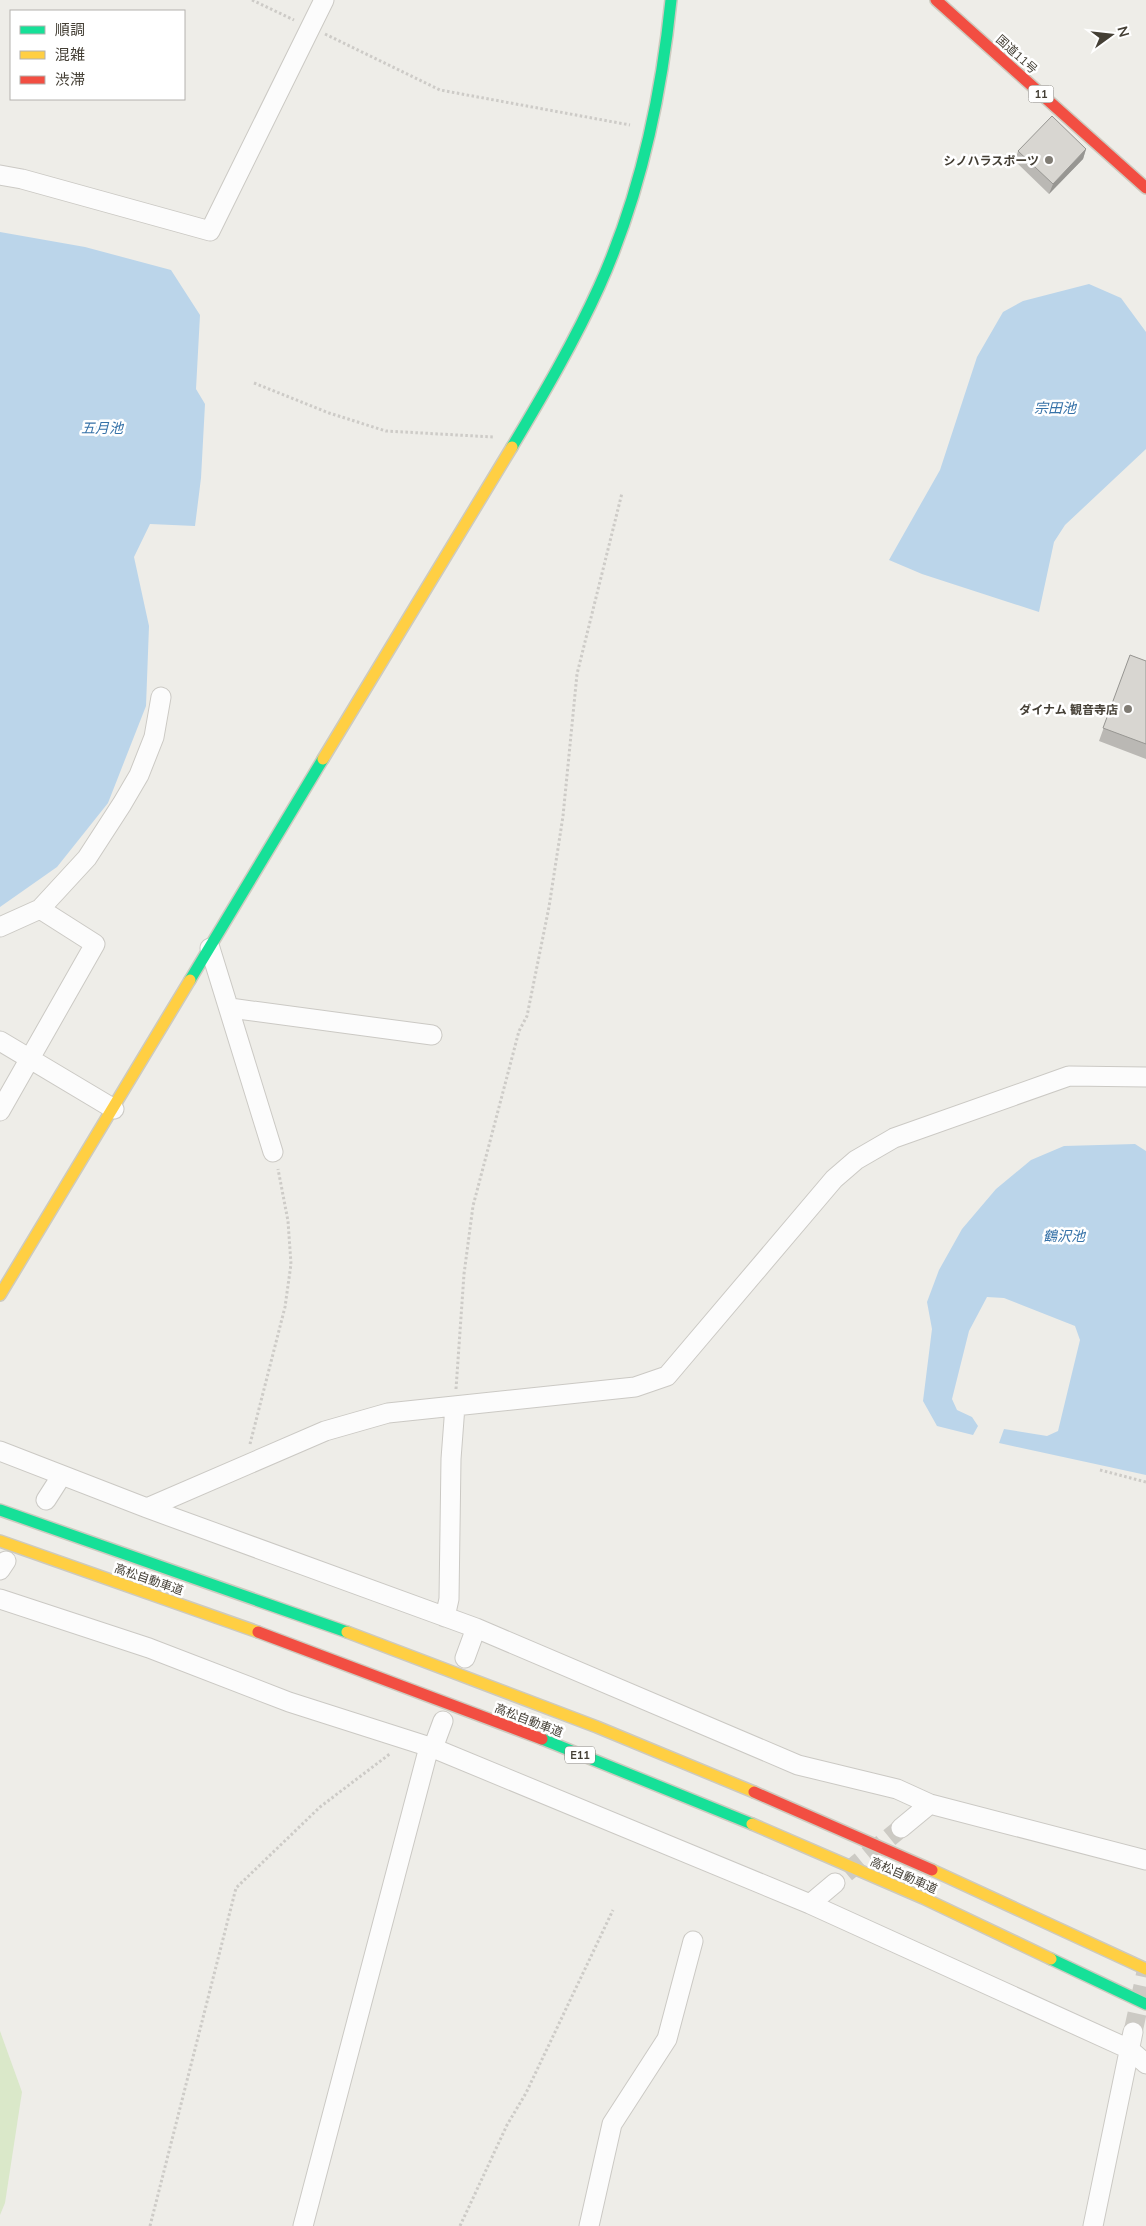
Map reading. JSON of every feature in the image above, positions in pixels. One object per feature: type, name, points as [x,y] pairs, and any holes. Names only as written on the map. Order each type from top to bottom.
[{"type":"main road","points":[[0,1295],[114,1109],[517,438],[582,324],[605,273],[638,180],[653,129],[668,40],[671,0]]},
{"type":"main road","name":"国道11号","points":[[936,0],[1145,183]]},
{"type":"main road","name":"高松自動車道","points":[[0,1510],[276,1606],[531,1701],[680,1760],[822,1820],[1146,1969]]},
{"type":"main road","name":"高松自動車道","points":[[0,1540],[255,1631],[512,1728],[795,1841],[923,1898],[1146,2004]]},
{"type":"street","points":[[0,175],[22,179],[210,231],[312,28],[324,0]]},
{"type":"street","points":[[0,927],[40,909],[87,858],[139,775],[154,737],[161,697]]},
{"type":"street","points":[[0,1111],[95,944],[40,909]]},
{"type":"street","points":[[210,948],[273,1152]]},
{"type":"street","points":[[230,1008],[432,1035]]},
{"type":"street","points":[[0,1041],[114,1109]]},
{"type":"street","points":[[147,1508],[244,1464],[325,1431],[388,1413],[635,1387],[667,1376],[834,1179],[856,1160],[894,1138],[1069,1076],[1146,1077]]},
{"type":"street","points":[[445,1617],[449,1598],[451,1459],[455,1406]]},
{"type":"street","points":[[0,1451],[147,1508],[476,1628],[798,1765],[897,1789],[930,1804],[1146,1860]]},
{"type":"street","points":[[46,1500],[62,1475]]},
{"type":"street","points":[[0,1599],[149,1648],[289,1702],[431,1748],[810,1904],[1131,2040],[1146,2064]]},
{"type":"street","points":[[465,1658],[476,1628]]},
{"type":"street","points":[[304,2226],[431,1748],[443,1721]]},
{"type":"street","points":[[901,1828],[930,1804]]},
{"type":"street","points":[[810,1904],[836,1883]]},
{"type":"street","points":[[589,2226],[612,2124],[667,2039],[693,1940]]},
{"type":"street","points":[[1093,2226],[1131,2040]]},
{"type":"path","points":[[252,0],[440,90],[653,129]]},
{"type":"path","points":[[254,383],[329,413],[386,431],[517,438]]},
{"type":"path","points":[[455,1406],[464,1274],[473,1206],[519,1031],[527,1016],[549,907],[563,816],[577,674],[622,493]]},
{"type":"path","points":[[244,1464],[285,1307],[291,1264],[282,1182],[273,1152]]},
{"type":"path","points":[[1100,1470],[1146,1482]]},
{"type":"path","points":[[150,2226],[236,1888],[320,1807],[390,1754],[401,1738]]},
{"type":"path","points":[[460,2226],[507,2125],[526,2093],[613,1910]]},
{"type":"green space","points":[[0,2031],[22,2092],[5,2203],[0,2215]]},
{"type":"water","name":"五月池","points":[[0,232],[85,247],[171,270],[200,315],[196,389],[205,404],[201,478],[195,526],[150,524],[134,557],[149,626],[146,706],[108,803],[57,867],[0,907]]},
{"type":"water","name":"宗田池","points":[[1089,284],[1121,298],[1146,332],[1146,449],[1065,525],[1054,542],[1039,612],[922,574],[889,560],[940,470],[977,357],[1003,312],[1023,301]]},
{"type":"water","name":"鶴沢池","points":[[1135,1144],[1146,1151],[1146,1475],[999,1443],[1004,1429],[1047,1436],[1058,1431],[1080,1340],[1075,1326],[1004,1298],[987,1297],[969,1331],[952,1399],[957,1410],[972,1417],[978,1426],[973,1435],[937,1426],[923,1401],[932,1329],[927,1302],[939,1270],[962,1229],[996,1189],[1031,1160],[1064,1146]]},
{"type":"building","name":"シノハラスポーツ","points":[[1052,116],[1086,149],[1053,184],[1018,151]]},
{"type":"building","name":"ダイナム 観音寺店","points":[[1130,655],[1146,661],[1146,744],[1103,728]]},
{"type":"tunnel","points":[[846,1873],[901,1828]]},
{"type":"tunnel","points":[[1133,2032],[1146,1972]]},
{"type":"traffic: fast","points":[[512,447],[558,368],[589,308],[626,218],[647,146],[655,110],[671,0]]},
{"type":"traffic: fast","points":[[190,980],[323,759]]},
{"type":"traffic: fast","points":[[0,1510],[347,1632]]},
{"type":"traffic: fast","points":[[542,1739],[752,1824]]},
{"type":"traffic: fast","points":[[1051,1959],[1146,2004]]},
{"type":"traffic: slow","points":[[323,759],[512,447]]},
{"type":"traffic: slow","points":[[0,1295],[190,980]]},
{"type":"traffic: slow","points":[[0,1541],[258,1632]]},
{"type":"traffic: slow","points":[[347,1632],[597,1727],[754,1792]]},
{"type":"traffic: slow","points":[[752,1824],[923,1898],[1051,1959]]},
{"type":"traffic: slow","points":[[932,1870],[1146,1969]]},
{"type":"traffic: jam","points":[[936,0],[1146,188]]},
{"type":"traffic: jam","points":[[258,1632],[542,1739]]},
{"type":"traffic: jam","points":[[754,1792],[932,1870]]},
{"type":"place","name":"シノハラスポーツ","points":[[1049,160]]},
{"type":"place","name":"ダイナム 観音寺店","points":[[1128,709]]}]
